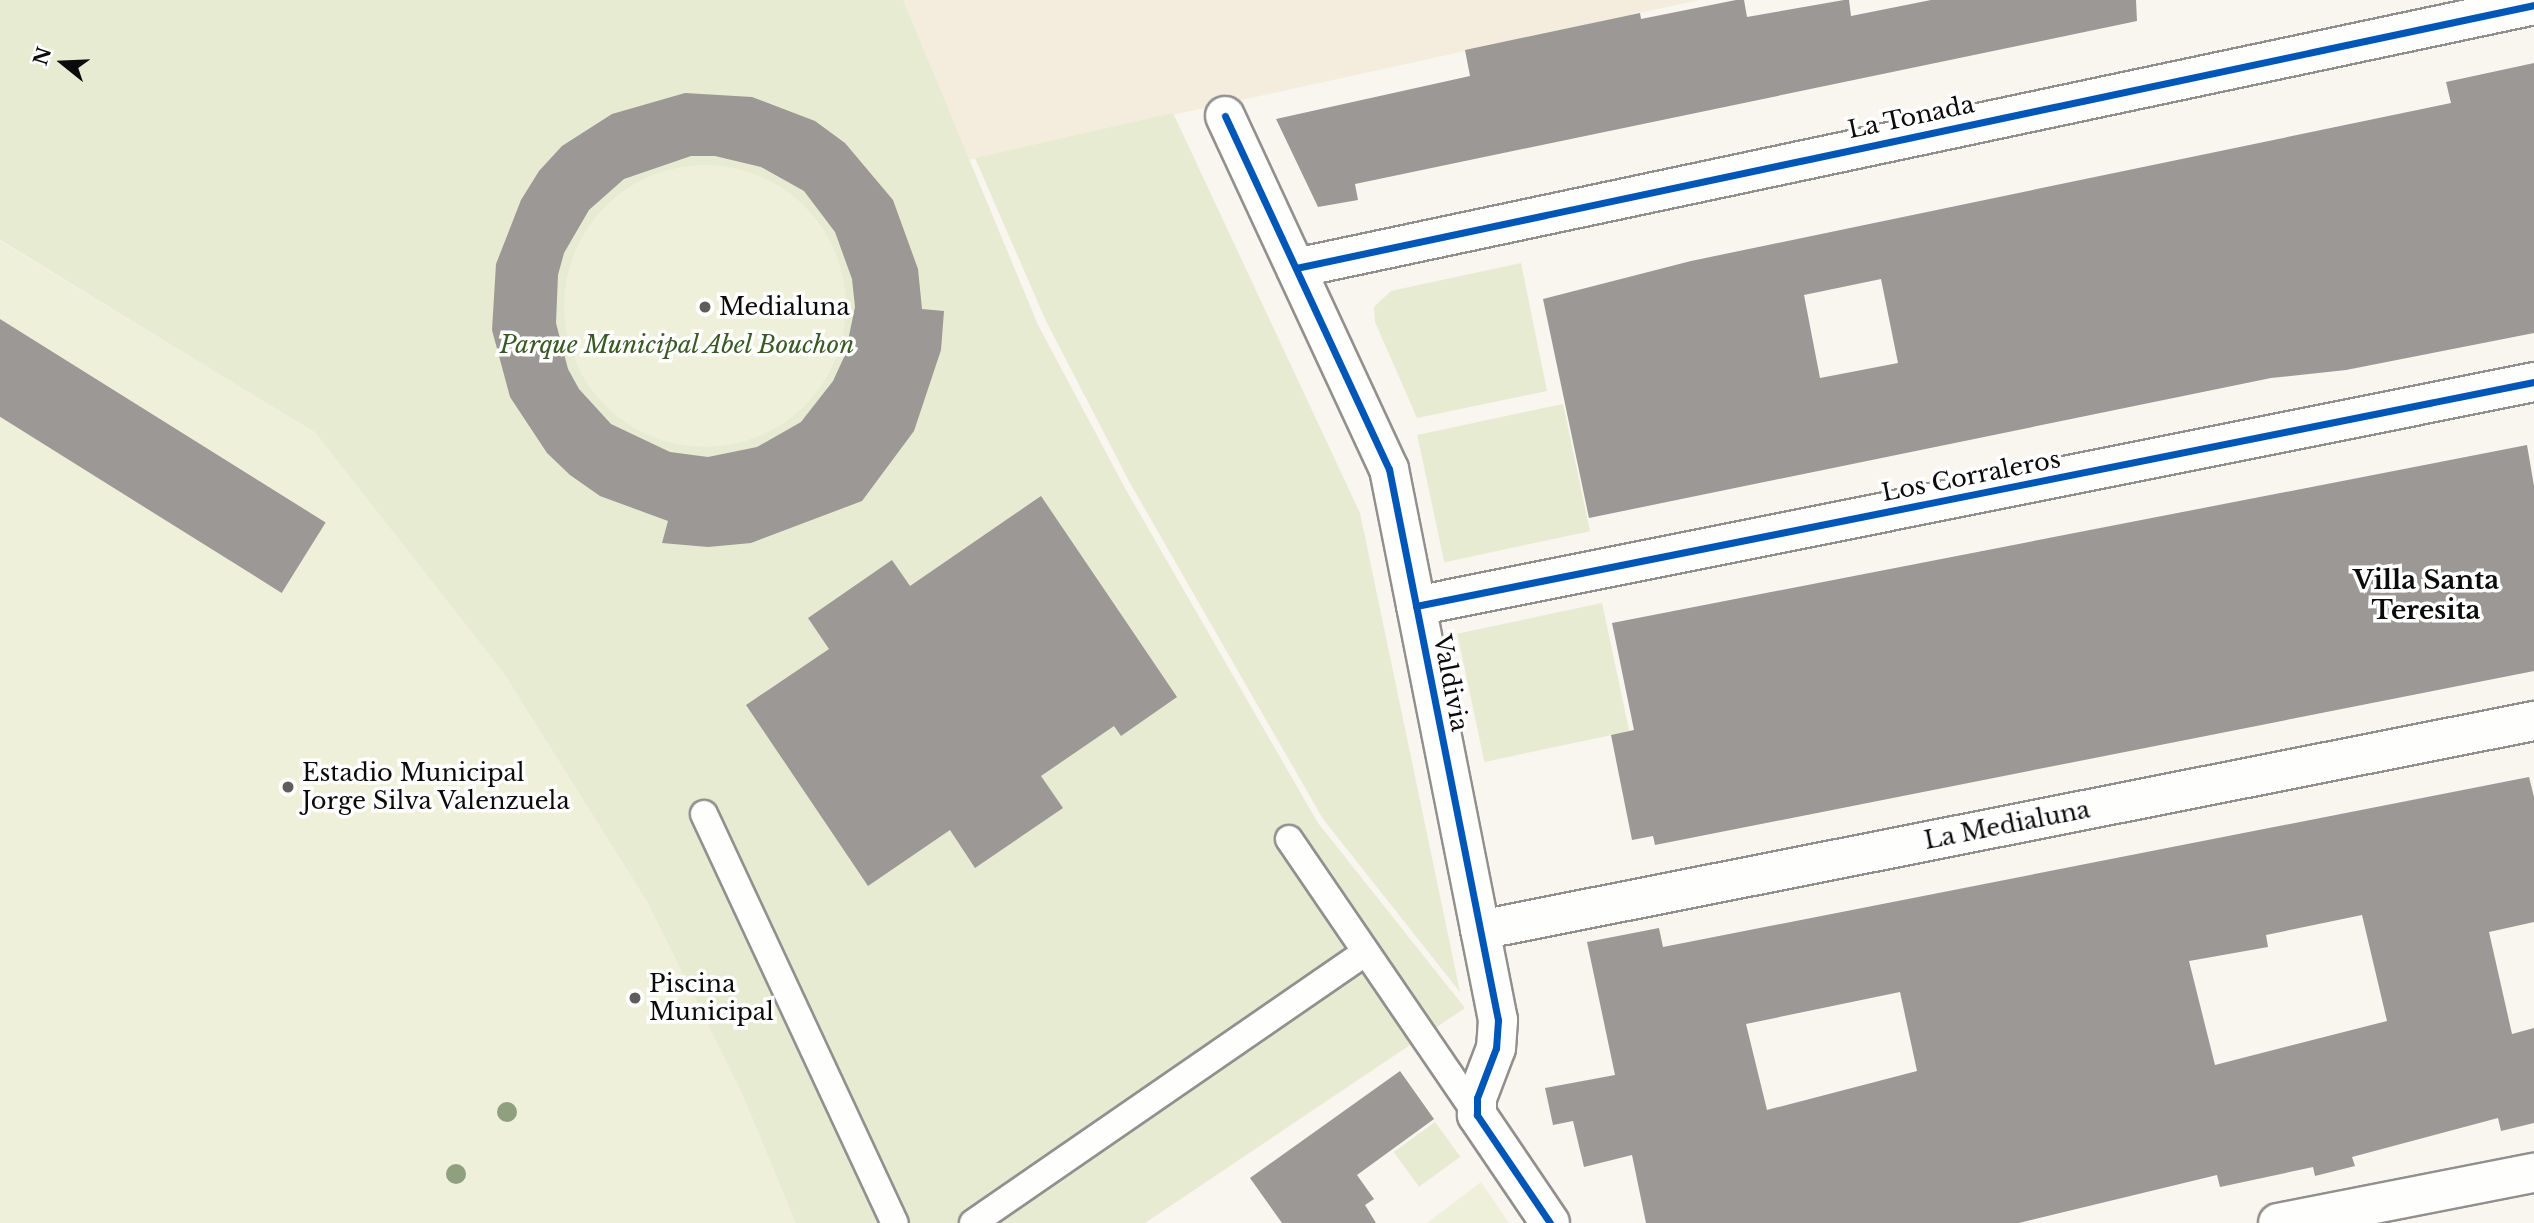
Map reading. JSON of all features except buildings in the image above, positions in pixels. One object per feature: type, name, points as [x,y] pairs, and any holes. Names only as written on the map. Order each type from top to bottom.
[{"type":"street","name":"La Tonada","points":[[1296,268],[2534,5]]},
{"type":"street","name":"Valdivia","points":[[1225,116],[1389,469],[1498,1020],[1496,1048],[1477,1098],[1477,1115]]},
{"type":"street","name":"Los Corraleros","points":[[1416,606],[2534,382]]},
{"type":"street","name":"La Medialuna","points":[[1480,930],[2534,721]]},
{"type":"street","points":[[1477,1115],[1550,1223]]},
{"type":"street","points":[[2278,1223],[2534,1173]]},
{"type":"lane","points":[[704,814],[895,1223]]},
{"type":"lane","points":[[1289,839],[1363,954],[1477,1115]]},
{"type":"lane","points":[[973,1223],[1363,954]]},
{"type":"shaded area","points":[[903,0],[1699,0],[967,160]]},
{"type":"green space","name":"Parque Municipal Abel Bouchon","points":[[0,0],[903,0],[1038,325],[1126,490],[1318,823],[1465,1008],[1145,1223],[403,1223],[315,433],[0,240]]},
{"type":"green space","points":[[1173,113],[1360,513],[1460,992],[1323,819],[1130,483],[1046,321],[975,158]]},
{"type":"green space","name":"Medialuna","points":[[719,165],[733,167],[772,181],[805,206],[830,239],[836,252],[844,278],[844,334],[836,360],[830,373],[805,406],[772,431],[759,437],[733,445],[691,447],[677,445],[638,431],[615,415],[596,396],[580,373],[566,334],[564,292],[566,278],[580,239],[596,216],[615,197],[638,181],[677,167]]},
{"type":"green space","name":"Estadio Municipal Jorge Silva Valenzuela","points":[[0,241],[315,432],[504,673],[647,901],[743,1095],[796,1223],[0,1223]]},
{"type":"green space","points":[[1521,263],[1547,391],[1417,418],[1375,322],[1374,307],[1391,291]]},
{"type":"green space","points":[[1563,404],[1590,531],[1444,562],[1417,435]]},
{"type":"green space","points":[[1602,603],[1629,731],[1484,762],[1457,634]]},
{"type":"green space","points":[[1435,1122],[1460,1157],[1419,1187],[1394,1152]]},
{"type":"green space","points":[[1481,1182],[1509,1223],[1427,1223]]},
{"type":"cycle path","points":[[1296,268],[2534,5]]},
{"type":"cycle path","points":[[1225,116],[1389,469],[1498,1020],[1496,1048],[1477,1098],[1477,1115],[1550,1223]]},
{"type":"cycle path","points":[[1416,606],[2534,382]]},
{"type":"place","name":"Medialuna","points":[[705,307]]},
{"type":"place","name":"Estadio Municipal Jorge Silva Valenzuela","points":[[288,787]]},
{"type":"place","name":"Piscina Municipal","points":[[635,998]]},
{"type":"district","name":"Villa Santa Teresita","points":[[2426,596]]}]
